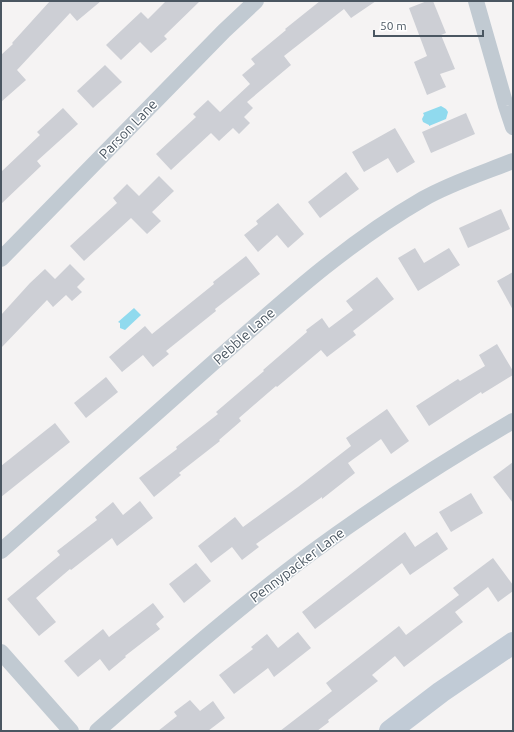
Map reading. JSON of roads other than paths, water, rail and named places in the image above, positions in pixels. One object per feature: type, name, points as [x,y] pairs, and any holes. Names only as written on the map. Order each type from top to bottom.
[{"type":"street","name":"Parson Lane","points":[[1,259],[224,31],[256,1]]},
{"type":"street","points":[[476,1],[513,127]]},
{"type":"street","name":"Pebble Lane","points":[[1,551],[288,297],[338,256],[387,221],[425,198],[462,181],[513,161]]},
{"type":"street","name":"Pennypacker Lane","points":[[96,731],[207,636],[310,553],[413,482],[513,421]]},
{"type":"street","points":[[390,731],[441,692],[513,643]]},
{"type":"street","points":[[1,652],[71,731]]},
{"type":"water","points":[[441,106],[448,112],[446,119],[429,126],[423,122],[423,113]]},
{"type":"water","points":[[134,308],[141,315],[125,330],[120,328],[120,323],[118,322]]}]
